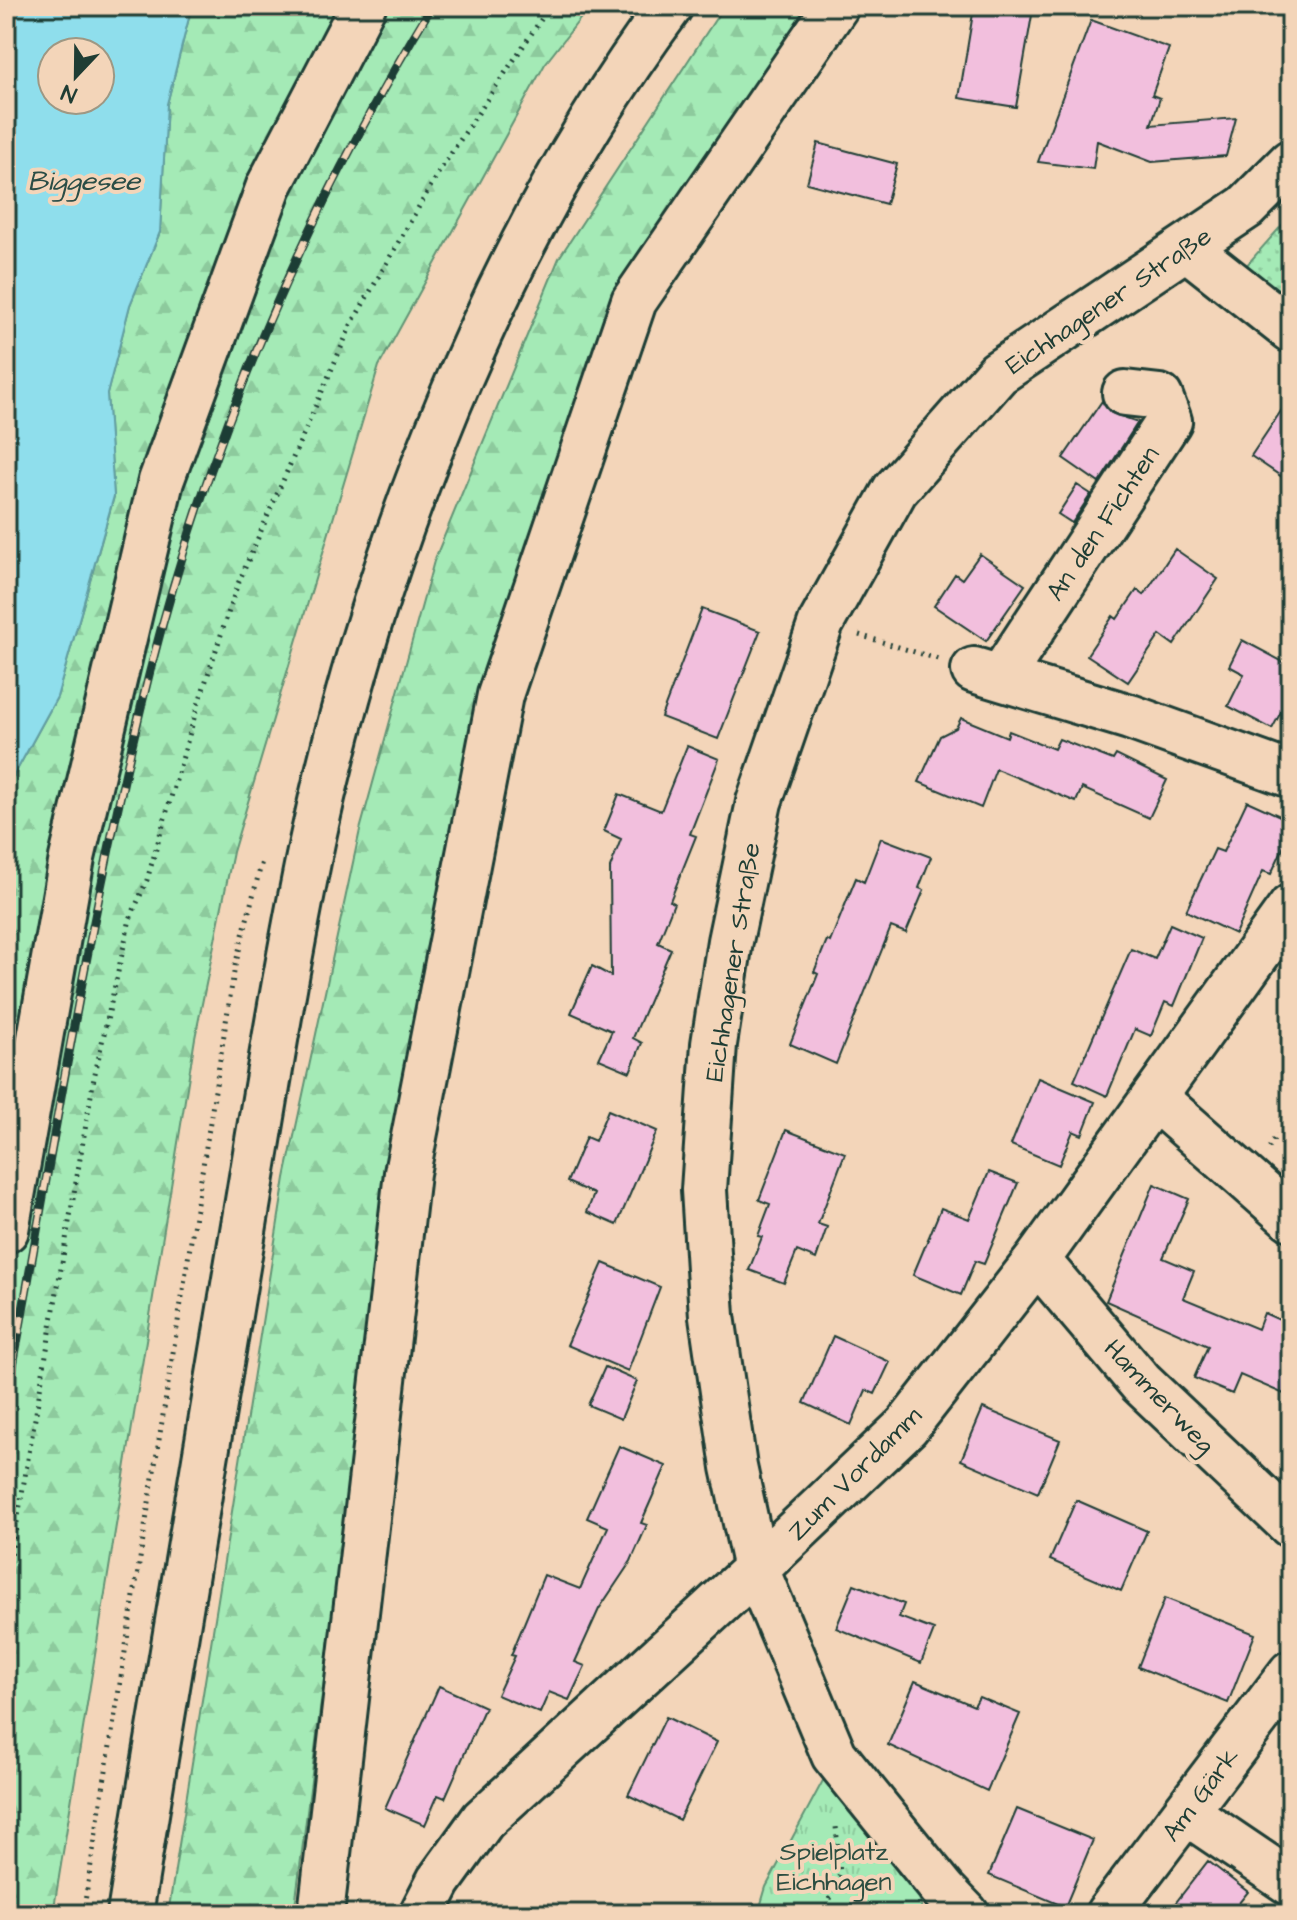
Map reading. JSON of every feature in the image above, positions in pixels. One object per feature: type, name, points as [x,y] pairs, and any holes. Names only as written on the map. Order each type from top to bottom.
[{"type":"street","points":[[6,1230],[72,858],[161,481],[269,186],[363,6]]},
{"type":"street","points":[[130,1914],[187,1554],[287,977],[312,840],[350,689],[420,476],[471,353],[523,246],[571,158],[670,6]]},
{"type":"street","points":[[321,1914],[407,1173],[500,695],[634,301],[836,6]]},
{"type":"street","name":"Eichhagener Straße","points":[[948,1906],[834,1755],[756,1569],[734,1467],[712,1316],[704,1190],[714,1044],[730,941],[759,802],[821,623],[895,490],[998,373],[1246,207],[1291,162]]},
{"type":"street","points":[[1187,248],[1291,330]]},
{"type":"street","name":"An den Fichten","points":[[987,674],[1169,421],[1160,397],[1125,393]]},
{"type":"street","points":[[987,674],[1130,717],[1291,775]]},
{"type":"street","name":"Zum Vordamm","points":[[422,1914],[439,1881],[483,1820],[907,1426],[1037,1260],[1291,907]]},
{"type":"street","points":[[1155,1098],[1291,1218]]},
{"type":"street","name":"Hammerweg","points":[[1037,1260],[1141,1383],[1291,1525]]},
{"type":"street","name":"Am Gärk","points":[[1108,1914],[1291,1673]]},
{"type":"street","points":[[1186,1812],[1291,1883]]},
{"type":"path","points":[[6,1586],[94,1078],[127,934],[147,880],[197,708],[237,586],[351,325],[440,170],[553,6]]},
{"type":"path","points":[[821,623],[987,674]]},
{"type":"path","points":[[824,1914],[840,1874],[832,1798],[845,1768]]},
{"type":"green space","points":[[192,6],[590,6],[545,64],[379,366],[233,852],[195,1038],[53,1914],[6,1914],[6,790],[57,697],[114,497],[107,394],[130,305],[160,232],[167,104]]},
{"type":"green space","points":[[724,6],[808,6],[620,287],[390,1163],[294,1914],[168,1914],[285,1178],[360,830],[434,561],[559,258]]},
{"type":"green space","points":[[1291,215],[1291,302],[1245,267]]},
{"type":"green space","name":"Spielplatz Eichhagen","points":[[827,1773],[919,1897],[923,1914],[758,1914],[766,1887]]},
{"type":"water","name":"Biggesee","points":[[6,6],[192,6],[167,104],[160,232],[130,305],[107,394],[114,496],[57,697],[6,790]]},
{"type":"building","points":[[974,7],[1032,15],[1016,107],[959,98]]},
{"type":"building","points":[[1091,20],[1169,48],[1152,95],[1160,98],[1151,125],[1236,118],[1226,156],[1152,162],[1097,141],[1093,169],[1038,162]]},
{"type":"building","points":[[818,143],[897,164],[886,204],[807,183]]},
{"type":"building","points":[[1291,396],[1291,483],[1251,456]]},
{"type":"building","points":[[1102,401],[1111,413],[1138,422],[1099,483],[1063,458]]},
{"type":"building","points":[[1077,485],[1091,494],[1072,523],[1058,514]]},
{"type":"building","points":[[1175,549],[1218,579],[1174,645],[1160,635],[1128,682],[1087,655],[1113,616],[1117,619],[1137,590],[1144,595]]},
{"type":"building","points":[[980,554],[1025,585],[986,641],[934,606],[955,574],[962,579]]},
{"type":"building","points":[[702,609],[760,631],[718,739],[661,717]]},
{"type":"building","points":[[1242,640],[1291,666],[1291,693],[1272,729],[1228,706],[1244,674],[1229,666]]},
{"type":"building","points":[[961,718],[1007,737],[1009,731],[1054,749],[1059,739],[1113,760],[1116,755],[1167,780],[1149,818],[1082,788],[1076,802],[996,769],[981,808],[919,782],[940,736],[956,728]]},
{"type":"building","points":[[687,746],[719,759],[690,834],[696,836],[670,901],[674,903],[658,943],[671,949],[633,1038],[642,1043],[630,1072],[599,1059],[612,1031],[571,1013],[592,966],[611,976],[610,868],[621,839],[604,831],[619,794],[661,811]]},
{"type":"building","points":[[1247,801],[1291,821],[1291,831],[1271,874],[1263,871],[1235,934],[1186,911],[1215,849],[1223,852]]},
{"type":"building","points":[[881,838],[931,857],[919,888],[924,890],[906,933],[891,927],[836,1064],[790,1044],[818,974],[814,972],[827,940],[830,942],[856,878],[864,882]]},
{"type":"building","points":[[1170,924],[1202,938],[1174,1006],[1165,1002],[1151,1036],[1135,1029],[1107,1096],[1074,1081],[1131,949],[1155,959]]},
{"type":"building","points":[[1038,1078],[1095,1102],[1082,1135],[1073,1131],[1059,1165],[1011,1145]]},
{"type":"building","points":[[608,1110],[657,1131],[617,1225],[587,1212],[594,1194],[567,1182],[586,1137],[595,1141]]},
{"type":"building","points":[[786,1130],[845,1153],[818,1224],[827,1227],[816,1259],[797,1251],[784,1283],[749,1270],[770,1204],[759,1200]]},
{"type":"building","points":[[989,1172],[1018,1183],[984,1264],[975,1261],[961,1295],[913,1275],[941,1208],[969,1219]]},
{"type":"building","points":[[1154,1184],[1189,1199],[1163,1258],[1194,1271],[1183,1298],[1258,1329],[1264,1313],[1291,1325],[1291,1397],[1240,1375],[1232,1394],[1194,1378],[1208,1346],[1106,1301]]},
{"type":"building","points":[[603,1263],[660,1287],[628,1371],[567,1345]]},
{"type":"building","points":[[833,1336],[890,1362],[875,1394],[866,1390],[851,1425],[804,1403]]},
{"type":"building","points":[[605,1367],[637,1381],[621,1419],[588,1405]]},
{"type":"building","points":[[983,1408],[1060,1440],[1038,1493],[961,1460]]},
{"type":"building","points":[[619,1446],[666,1466],[641,1523],[647,1525],[631,1561],[599,1609],[575,1662],[585,1666],[569,1700],[549,1692],[540,1713],[497,1695],[515,1656],[511,1655],[544,1575],[580,1589],[608,1527],[587,1518]]},
{"type":"building","points":[[1076,1500],[1147,1531],[1121,1591],[1050,1560]]},
{"type":"building","points":[[854,1584],[904,1604],[899,1617],[934,1630],[921,1663],[836,1628]]},
{"type":"building","points":[[1165,1598],[1255,1634],[1228,1703],[1138,1667]]},
{"type":"building","points":[[915,1681],[974,1706],[979,1697],[1020,1714],[987,1791],[888,1745]]},
{"type":"building","points":[[439,1686],[485,1707],[445,1798],[438,1795],[425,1825],[385,1808]]},
{"type":"building","points":[[666,1717],[717,1742],[679,1820],[628,1795]]},
{"type":"building","points":[[1017,1809],[1093,1840],[1065,1907],[989,1875]]},
{"type":"building","points":[[1208,1861],[1248,1892],[1230,1914],[1167,1914]]},
{"type":"railway","points":[[6,1404],[108,853],[150,671],[174,583],[232,412],[303,245],[386,84],[432,6]]}]
